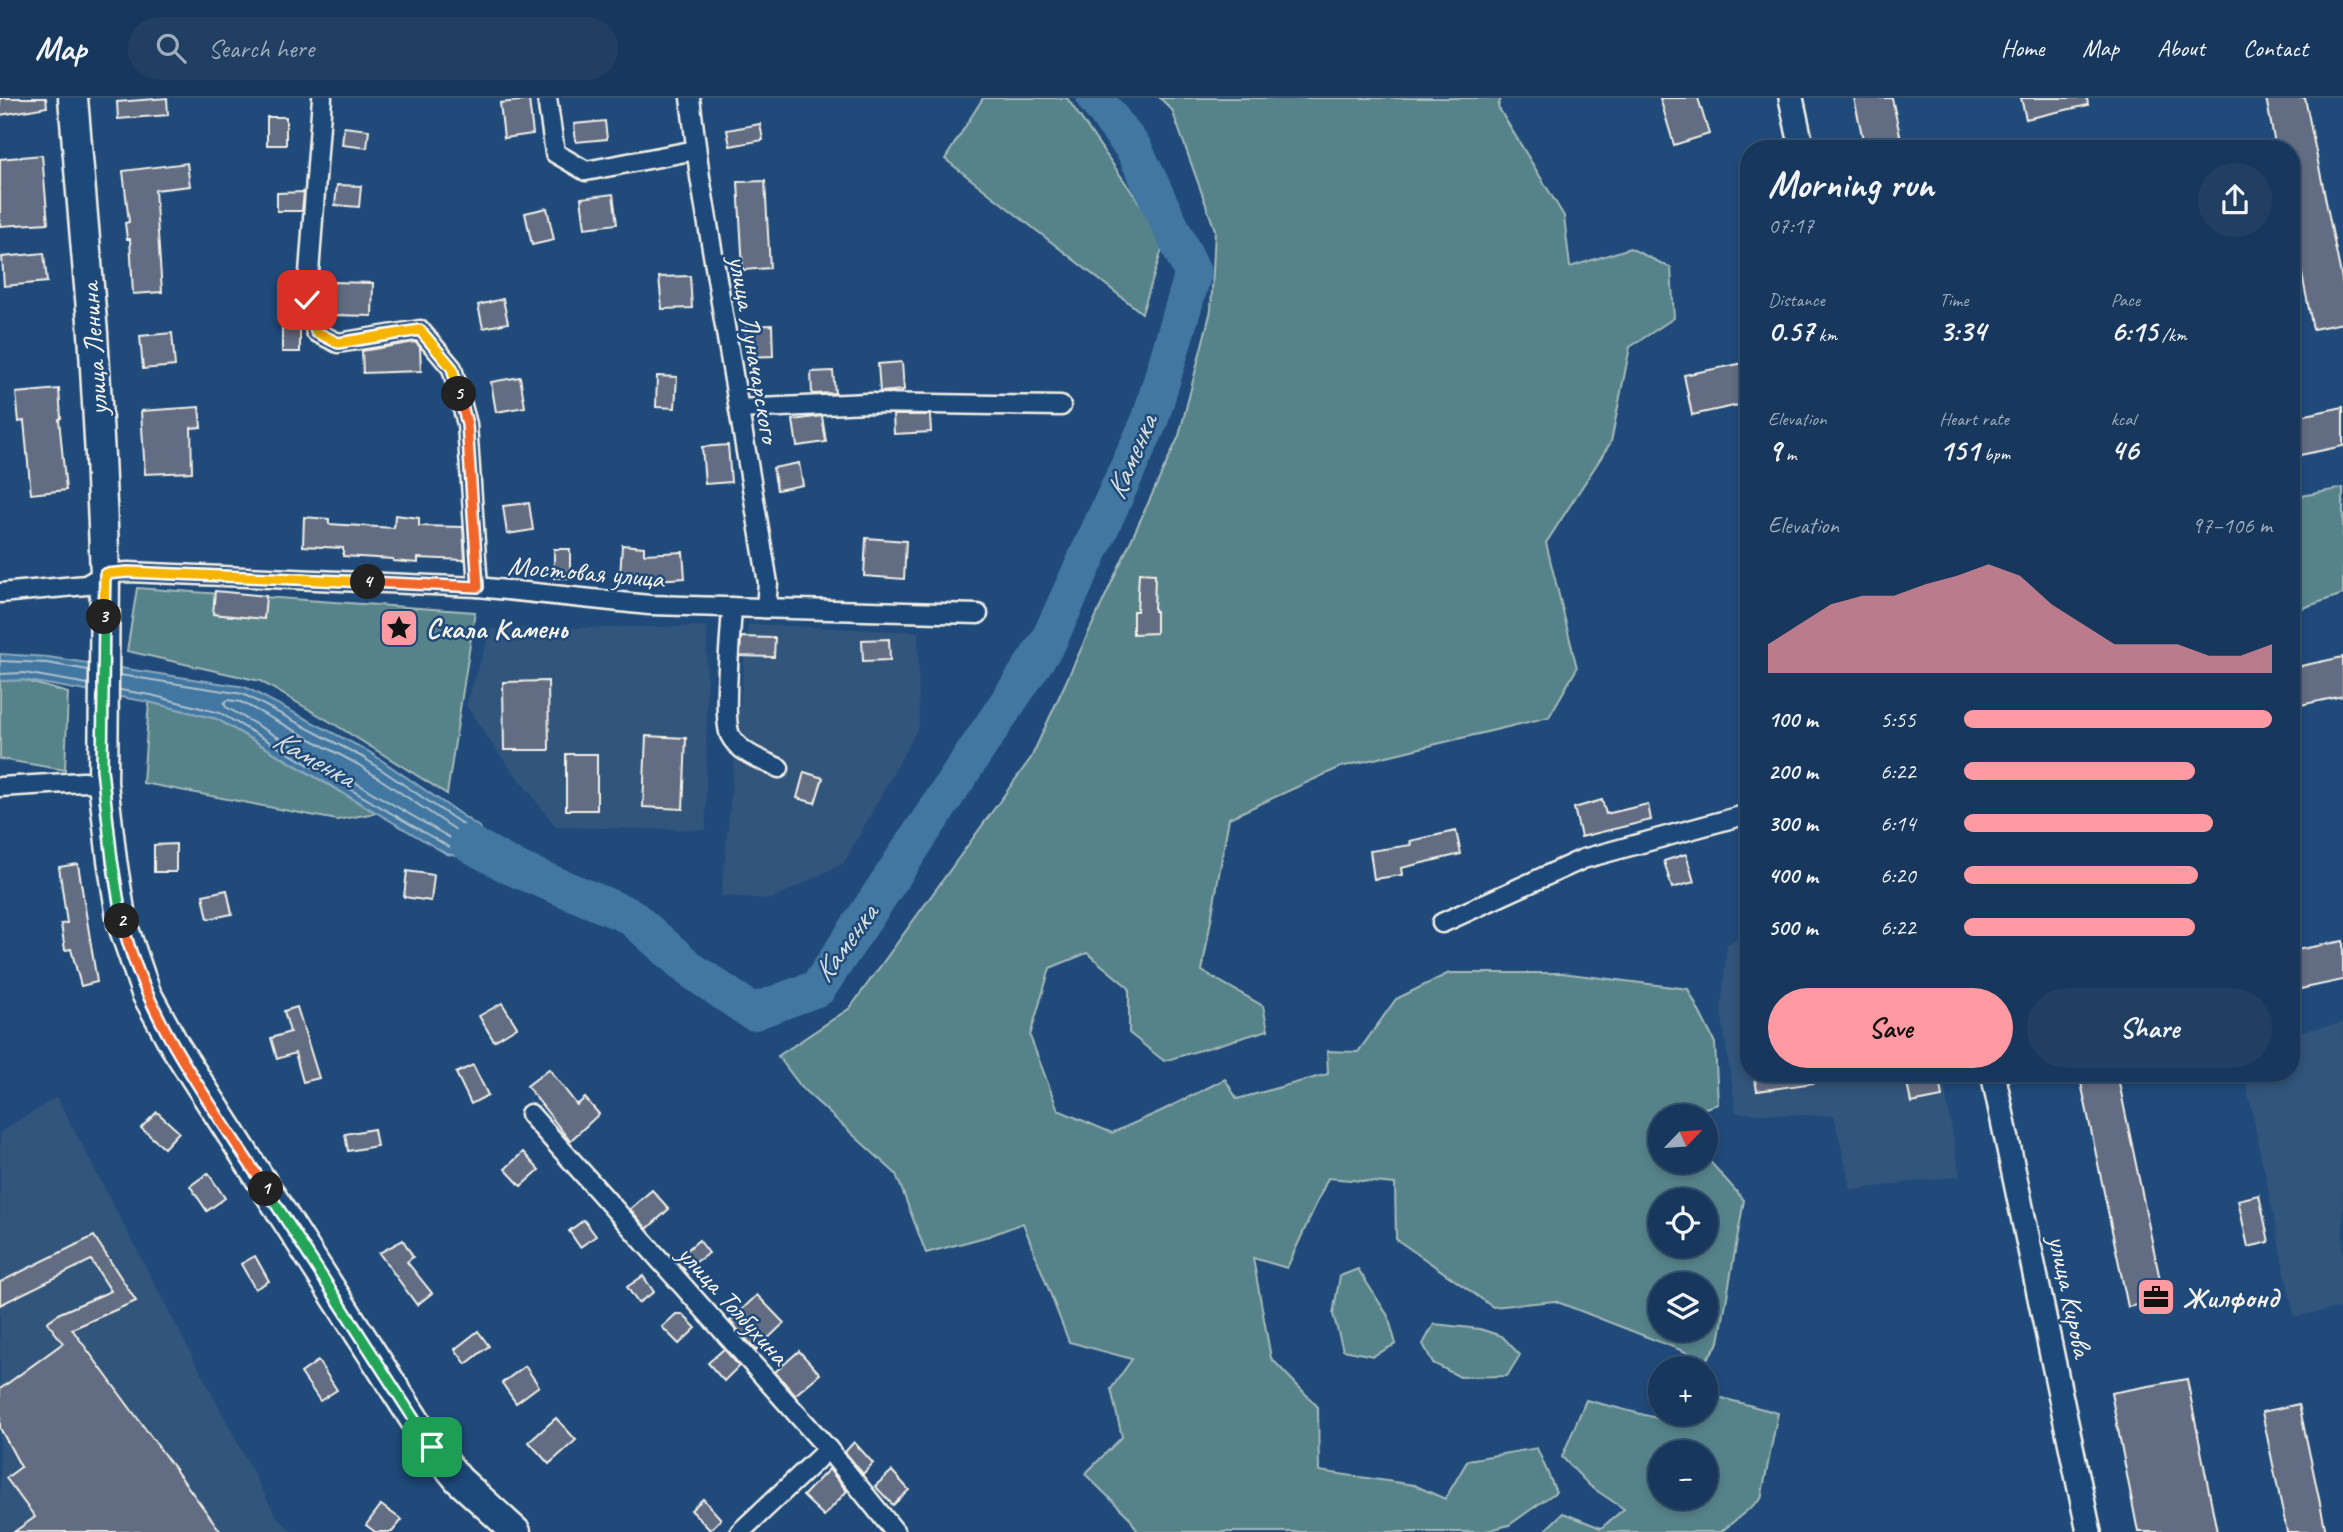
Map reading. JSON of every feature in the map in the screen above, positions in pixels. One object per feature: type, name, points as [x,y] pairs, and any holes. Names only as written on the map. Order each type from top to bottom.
[{"type":"main road","name":"улица Ленина","points":[[73,98],[93,333],[105,587],[103,776]]},
{"type":"main road","points":[[103,776],[122,923],[146,993],[169,1036],[432,1447],[459,1480],[516,1532]]},
{"type":"street","points":[[322,98],[307,300],[316,332],[338,343],[420,330],[452,368],[467,424],[478,587]]},
{"type":"street","points":[[547,98],[555,153],[586,171],[696,150]]},
{"type":"street","name":"улица Луначарского","points":[[690,98],[696,150],[768,583],[766,608]]},
{"type":"street","points":[[1791,98],[1800,140]]},
{"type":"street","points":[[739,409],[867,403],[1060,406]]},
{"type":"street","name":"Мостовая улица","points":[[0,593],[86,585],[105,587],[154,573],[478,587],[649,605],[978,614]]},
{"type":"street","points":[[732,607],[727,715],[730,735],[750,756],[779,768]]},
{"type":"street","points":[[0,787],[83,782],[103,776]]},
{"type":"street","points":[[1442,923],[1583,859],[1740,816]]},
{"type":"street","name":"улица Кирова","points":[[1995,1082],[2089,1532]]},
{"type":"street","name":"улица Толбухина","points":[[530,1114],[828,1449],[895,1532]]},
{"type":"street","points":[[740,1532],[828,1449]]},
{"type":"shaded area","points":[[748,624],[918,632],[919,726],[844,863],[772,899],[721,896]]},
{"type":"shaded area","points":[[707,626],[706,830],[556,827],[491,743],[466,705],[491,629]]},
{"type":"shaded area","points":[[1740,938],[1740,1082],[1944,1082],[1960,1176],[1851,1190],[1834,1116],[1736,1113],[1721,1011],[1727,944]]},
{"type":"shaded area","points":[[2343,1023],[2343,1307],[2294,1317],[2246,1082],[2300,1082],[2300,1031]]},
{"type":"shaded area","points":[[57,1097],[276,1516],[292,1532],[0,1532],[0,1132]]},
{"type":"green space","points":[[983,98],[1067,98],[1165,240],[1142,313],[945,159]]},
{"type":"green space","points":[[1160,98],[1501,98],[1498,107],[1564,216],[1570,267],[1630,248],[1671,268],[1674,318],[1630,347],[1611,442],[1546,543],[1577,668],[1549,717],[1341,767],[1229,818],[1202,971],[1263,1006],[1268,1030],[1164,1061],[1129,1033],[1129,988],[1087,953],[1050,968],[1030,1036],[1058,1110],[1112,1133],[1225,1079],[1237,1099],[1328,1074],[1327,1051],[1358,1052],[1396,999],[1449,973],[1562,973],[1688,989],[1715,1043],[1718,1104],[1648,1104],[1648,1174],[1718,1174],[1718,1170],[1744,1200],[1719,1342],[1709,1356],[1696,1356],[1660,1342],[1718,1342],[1718,1272],[1648,1272],[1648,1337],[1555,1301],[1493,1307],[1396,1239],[1395,1184],[1328,1178],[1287,1268],[1253,1258],[1271,1358],[1318,1407],[1319,1471],[1414,1485],[1445,1499],[1468,1460],[1537,1448],[1556,1492],[1509,1525],[1483,1532],[1138,1532],[1129,1517],[1085,1474],[1122,1437],[1111,1389],[1132,1359],[1069,1342],[1023,1223],[989,1236],[926,1253],[896,1174],[802,1088],[778,1056],[850,1008],[1031,758],[1179,436],[1211,310],[1215,230],[1172,110]]},
{"type":"green space","points":[[2343,488],[2343,594],[2300,609],[2300,496]]},
{"type":"green space","points":[[137,588],[475,612],[447,794],[260,681],[127,651]]},
{"type":"green space","points":[[23,680],[68,693],[65,770],[0,759],[0,681]]},
{"type":"green space","points":[[149,702],[217,719],[376,813],[337,820],[143,783]]},
{"type":"green space","points":[[1358,1269],[1388,1316],[1396,1344],[1373,1356],[1343,1350],[1333,1314],[1340,1276]]},
{"type":"green space","points":[[1434,1324],[1480,1329],[1502,1336],[1520,1355],[1507,1376],[1460,1377],[1433,1363],[1423,1344]]},
{"type":"green space","points":[[1718,1397],[1778,1413],[1761,1499],[1721,1532],[1543,1532],[1563,1513],[1601,1528],[1624,1509],[1590,1486],[1562,1457],[1586,1400],[1648,1416],[1648,1426],[1718,1426]]},
{"type":"water","points":[[0,654],[48,657],[245,687],[368,751],[479,827],[512,867],[447,854],[217,719],[149,702],[23,680],[0,681]]},
{"type":"building","points":[[0,98],[46,98],[47,107],[0,115]]},
{"type":"building","points":[[167,98],[168,115],[118,119],[117,102]]},
{"type":"building","points":[[1660,98],[1698,98],[1709,134],[1674,145]]},
{"type":"building","points":[[1854,98],[1892,98],[1901,140],[1863,140]]},
{"type":"building","points":[[2021,98],[2087,98],[2088,105],[2026,119]]},
{"type":"building","points":[[2266,98],[2305,98],[2343,285],[2343,323],[2313,329],[2300,265],[2300,140],[2274,140]]},
{"type":"building","points":[[529,100],[533,134],[504,138],[500,103]]},
{"type":"building","points":[[267,117],[286,117],[286,145],[267,145]]},
{"type":"building","points":[[605,121],[607,139],[576,142],[574,124]]},
{"type":"building","points":[[760,124],[763,140],[730,146],[727,130]]},
{"type":"building","points":[[344,127],[369,130],[367,148],[342,145]]},
{"type":"building","points":[[42,155],[48,223],[0,226],[0,159]]},
{"type":"building","points":[[187,163],[190,186],[155,190],[162,292],[133,294],[130,239],[127,239],[125,223],[129,222],[123,171]]},
{"type":"building","points":[[765,181],[770,268],[743,270],[738,182]]},
{"type":"building","points":[[337,185],[361,186],[359,207],[335,205]]},
{"type":"building","points":[[304,192],[302,211],[277,211],[277,193]]},
{"type":"building","points":[[613,194],[617,224],[585,228],[581,198]]},
{"type":"building","points":[[547,208],[554,240],[532,245],[525,213]]},
{"type":"building","points":[[44,253],[47,282],[4,286],[2,257]]},
{"type":"building","points":[[690,276],[692,308],[662,309],[659,277]]},
{"type":"building","points":[[332,282],[373,283],[372,316],[331,315]]},
{"type":"building","points":[[503,299],[508,323],[483,328],[478,305]]},
{"type":"building","points":[[282,323],[300,323],[300,352],[282,352]]},
{"type":"building","points":[[772,325],[773,356],[747,357],[746,326]]},
{"type":"building","points":[[172,333],[175,366],[143,369],[140,336]]},
{"type":"building","points":[[415,342],[420,347],[421,371],[363,373],[362,351]]},
{"type":"building","points":[[902,362],[904,390],[880,392],[878,364]]},
{"type":"building","points":[[1740,364],[1740,405],[1692,415],[1684,375]]},
{"type":"building","points":[[833,371],[835,393],[812,394],[811,372]]},
{"type":"building","points":[[657,376],[677,377],[675,408],[656,407]]},
{"type":"building","points":[[520,377],[525,407],[496,412],[491,382]]},
{"type":"building","points":[[59,389],[66,490],[31,494],[24,421],[19,422],[16,393]]},
{"type":"building","points":[[199,407],[201,427],[191,428],[192,472],[145,474],[141,411]]},
{"type":"building","points":[[2343,407],[2343,446],[2300,455],[2300,416]]},
{"type":"building","points":[[893,415],[930,415],[931,432],[894,434]]},
{"type":"building","points":[[822,416],[826,442],[797,446],[793,420]]},
{"type":"building","points":[[728,445],[731,482],[705,484],[702,447]]},
{"type":"building","points":[[799,463],[803,485],[777,490],[773,468]]},
{"type":"building","points":[[529,503],[533,530],[507,534],[503,506]]},
{"type":"building","points":[[395,515],[419,518],[419,526],[463,527],[465,560],[418,558],[418,563],[393,561],[343,556],[343,548],[303,546],[304,517],[329,519],[329,524],[394,528]]},
{"type":"building","points":[[866,538],[906,541],[904,579],[864,576]]},
{"type":"building","points":[[622,545],[644,547],[644,554],[683,552],[685,578],[620,578]]},
{"type":"building","points":[[554,549],[570,549],[570,578],[554,578]]},
{"type":"building","points":[[1139,573],[1155,574],[1156,633],[1133,634],[1133,611],[1137,611]]},
{"type":"building","points":[[215,591],[266,596],[264,619],[213,614]]},
{"type":"building","points":[[741,637],[775,638],[774,657],[740,656]]},
{"type":"building","points":[[889,639],[890,660],[863,661],[862,640]]},
{"type":"building","points":[[2343,657],[2343,696],[2300,705],[2300,666]]},
{"type":"building","points":[[548,681],[549,750],[504,750],[503,682]]},
{"type":"building","points":[[646,736],[686,738],[683,809],[643,807]]},
{"type":"building","points":[[566,754],[597,754],[597,810],[566,810]]},
{"type":"building","points":[[804,772],[823,778],[815,803],[797,798]]},
{"type":"building","points":[[1602,800],[1606,814],[1648,804],[1651,820],[1581,837],[1574,808]]},
{"type":"building","points":[[1456,831],[1461,854],[1401,868],[1402,875],[1374,879],[1370,851],[1411,845],[1410,841]]},
{"type":"building","points":[[176,844],[176,872],[154,872],[154,845]]},
{"type":"building","points":[[1686,854],[1694,882],[1672,888],[1664,861]]},
{"type":"building","points":[[78,864],[97,982],[81,986],[71,949],[65,950],[61,924],[67,923],[59,867]]},
{"type":"building","points":[[407,871],[434,875],[431,901],[404,897]]},
{"type":"building","points":[[227,890],[232,914],[208,919],[203,895]]},
{"type":"building","points":[[2343,941],[2343,980],[2300,989],[2300,949]]},
{"type":"building","points":[[502,1003],[517,1027],[494,1041],[479,1016]]},
{"type":"building","points":[[297,1007],[319,1078],[303,1082],[295,1053],[277,1059],[271,1038],[290,1032],[284,1011]]},
{"type":"building","points":[[473,1065],[488,1095],[471,1104],[456,1073]]},
{"type":"building","points":[[549,1069],[577,1105],[585,1098],[599,1114],[570,1141],[527,1086]]},
{"type":"building","points":[[1756,1082],[1814,1082],[1814,1083],[1757,1091]]},
{"type":"building","points":[[1907,1082],[1940,1082],[1942,1097],[1911,1103]]},
{"type":"building","points":[[2081,1082],[2119,1082],[2164,1299],[2128,1307]]},
{"type":"building","points":[[157,1112],[179,1132],[164,1148],[141,1128]]},
{"type":"building","points":[[374,1129],[377,1146],[348,1151],[345,1134]]},
{"type":"building","points":[[523,1152],[539,1170],[521,1186],[505,1169]]},
{"type":"building","points":[[208,1173],[225,1198],[207,1211],[190,1186]]},
{"type":"building","points":[[652,1190],[669,1209],[647,1229],[630,1209]]},
{"type":"building","points":[[2259,1195],[2269,1242],[2248,1247],[2238,1200]]},
{"type":"building","points":[[584,1220],[596,1236],[580,1247],[569,1231]]},
{"type":"building","points":[[94,1236],[136,1301],[72,1329],[221,1532],[14,1532],[35,1517],[6,1478],[21,1467],[0,1428],[0,1389],[63,1343],[47,1322],[60,1313],[111,1291],[91,1260],[0,1305],[0,1282]]},
{"type":"building","points":[[403,1240],[413,1257],[407,1262],[432,1293],[417,1305],[379,1253]]},
{"type":"building","points":[[699,1240],[709,1253],[684,1270],[675,1260]]},
{"type":"building","points":[[255,1256],[269,1281],[255,1289],[241,1264]]},
{"type":"building","points":[[643,1276],[654,1292],[638,1303],[627,1287]]},
{"type":"building","points":[[757,1295],[784,1323],[756,1350],[730,1321]]},
{"type":"building","points":[[676,1314],[682,1314],[696,1328],[679,1344],[662,1327]]},
{"type":"building","points":[[478,1331],[489,1346],[466,1364],[455,1349]]},
{"type":"building","points":[[724,1349],[739,1366],[724,1381],[708,1363]]},
{"type":"building","points":[[799,1351],[820,1374],[795,1395],[775,1372]]},
{"type":"building","points":[[318,1361],[337,1390],[320,1401],[301,1373]]},
{"type":"building","points":[[525,1366],[539,1386],[516,1403],[502,1383]]},
{"type":"building","points":[[2187,1379],[2217,1532],[2138,1532],[2111,1393]]},
{"type":"building","points":[[2299,1404],[2326,1532],[2287,1532],[2262,1412]]},
{"type":"building","points":[[556,1418],[576,1440],[549,1464],[529,1442]]},
{"type":"building","points":[[854,1442],[873,1463],[863,1474],[845,1452]]},
{"type":"building","points":[[829,1469],[847,1491],[824,1516],[803,1496]]},
{"type":"building","points":[[892,1471],[909,1490],[893,1505],[875,1486]]},
{"type":"building","points":[[703,1499],[721,1519],[710,1530],[691,1510]]},
{"type":"building","points":[[381,1505],[402,1520],[392,1532],[375,1532],[366,1525]]},
{"type":"waterway","name":"Каменка","points":[[468,843],[512,867],[630,916],[691,970],[753,1012],[818,988],[1048,642],[1150,420],[1193,274],[1134,149],[1095,98]]},
{"type":"place","name":"Скала Камень","points":[[399,628]]},
{"type":"place","name":"Жилфонд","points":[[2156,1297]]},
{"type":"route","points":[[307,300],[316,332],[338,343],[420,330],[452,368],[467,424],[478,587],[128,572],[105,574],[103,783],[122,923],[146,993],[175,1046],[432,1447]]}]
